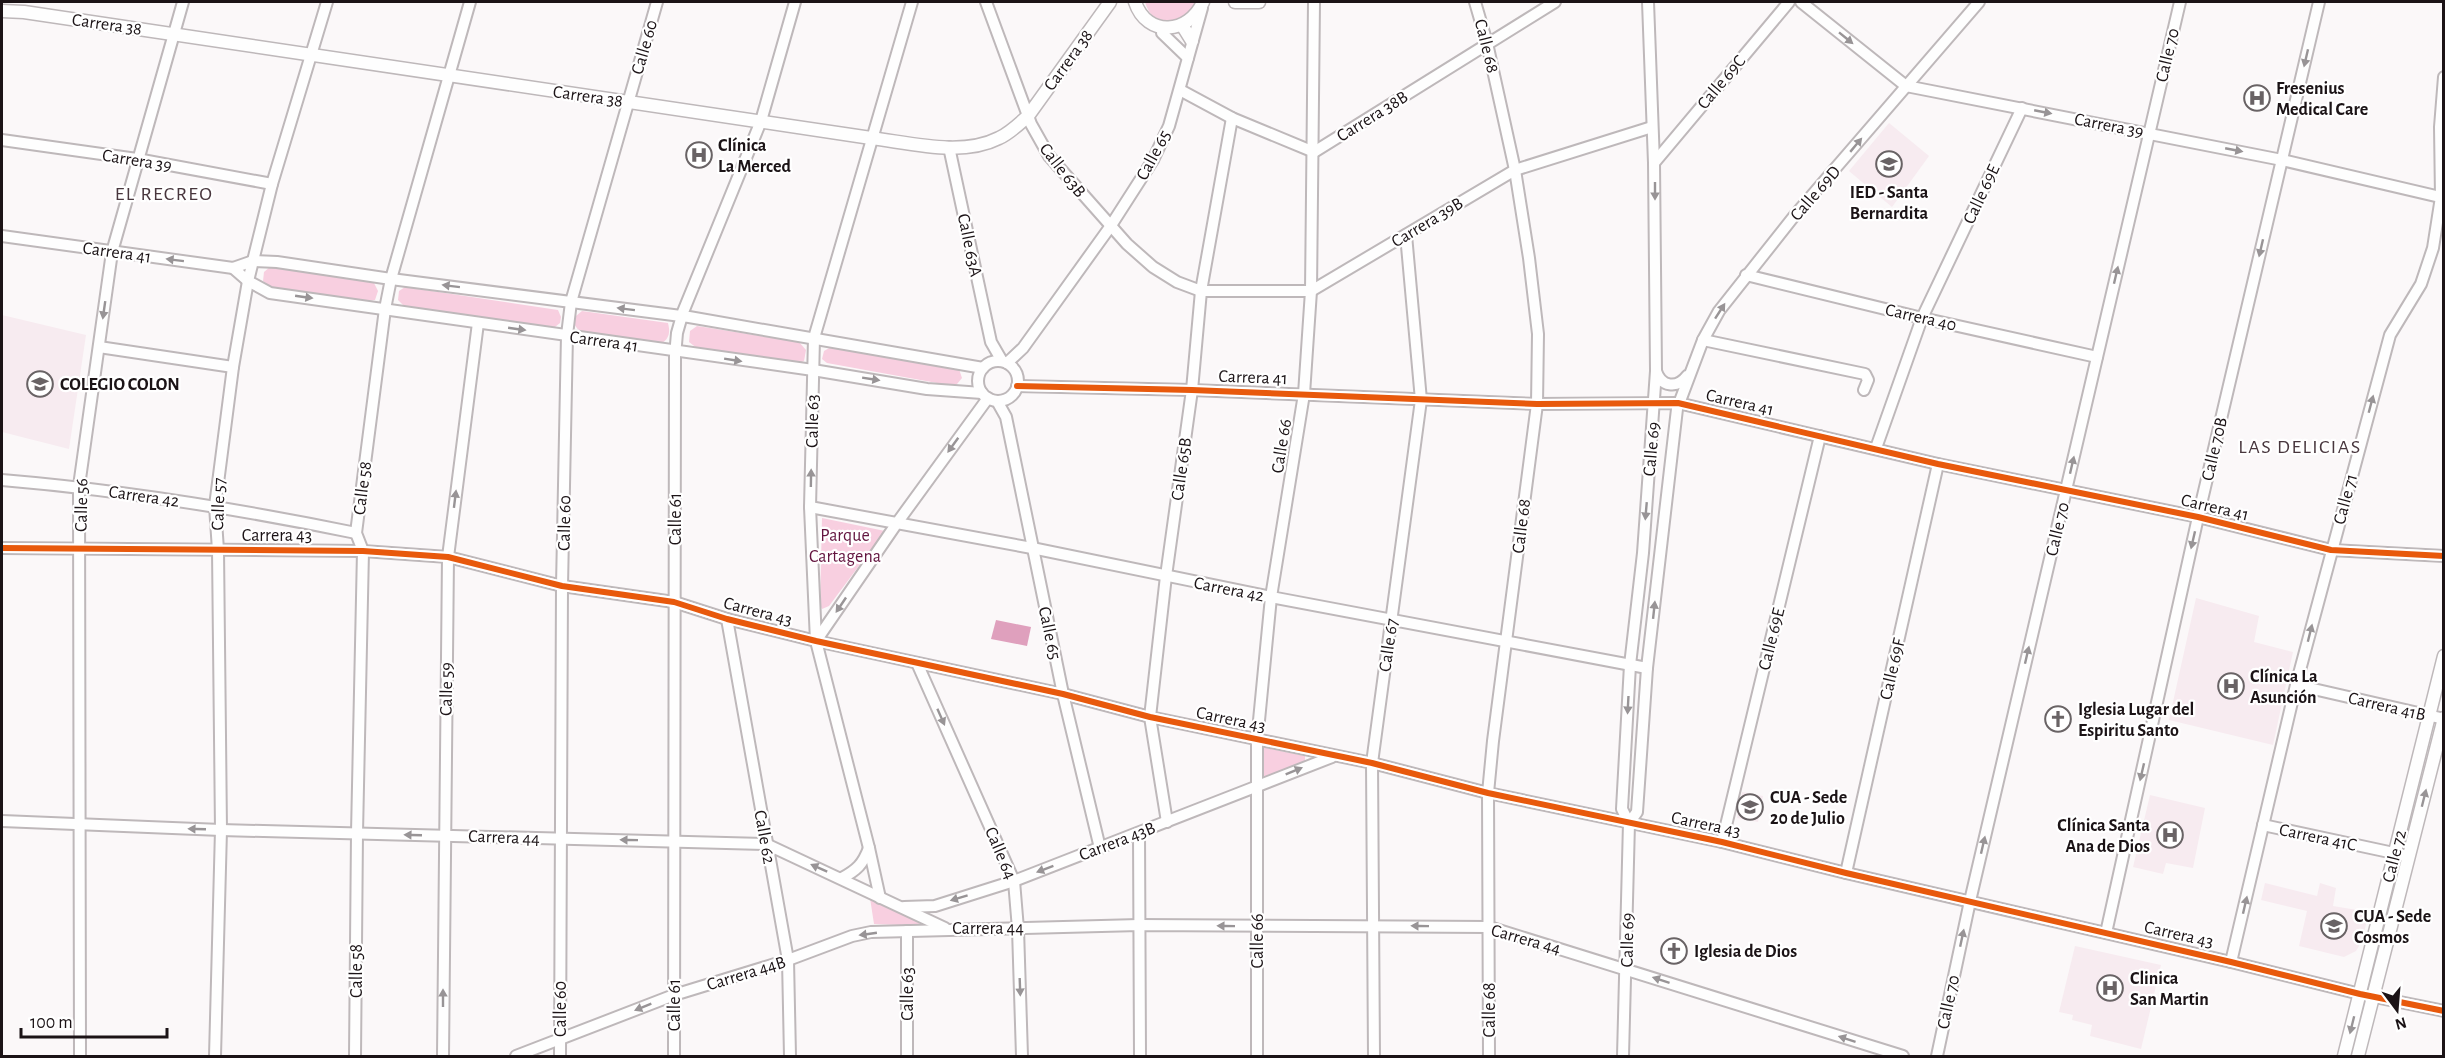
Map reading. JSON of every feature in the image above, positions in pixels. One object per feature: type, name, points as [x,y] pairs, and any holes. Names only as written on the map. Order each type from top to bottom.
[{"type":"main road","name":"Carrera 38","points":[[2,11],[24,12],[871,138],[949,147],[977,146],[998,139],[1012,131],[1028,116],[1110,2]]},
{"type":"main road","points":[[1135,2],[1142,15],[1156,26],[1173,27],[1182,25],[1193,18],[1203,2]]},
{"type":"main road","points":[[1235,2],[1259,2]]},
{"type":"main road","points":[[1182,25],[1192,41]]},
{"type":"main road","name":"Calle 72","points":[[2344,1056],[2444,656]]},
{"type":"main road","name":"Calle 72","points":[[2358,1056],[2444,718]]},
{"type":"street","name":"Calle 56","points":[[80,1056],[78,824],[81,549],[79,486],[112,252],[172,34],[183,2]]},
{"type":"street","name":"Calle 57","points":[[215,1056],[221,830],[218,550],[215,506],[233,366],[248,281],[272,184],[327,2]]},
{"type":"street","name":"Calle 58","points":[[355,1056],[363,551],[356,533],[385,309],[391,279],[470,2]]},
{"type":"street","name":"Calle 60","points":[[560,1056],[562,586],[567,335],[571,303],[657,2]]},
{"type":"street","name":"Calle 61","points":[[674,1056],[675,351],[682,316],[761,122],[795,2]]},
{"type":"street","name":"Calle 63","points":[[880,898],[816,641],[810,507],[814,338],[912,2]]},
{"type":"street","name":"Calle 63B","points":[[986,2],[1028,116],[1049,156],[1110,227],[1153,267],[1177,282],[1201,291]]},
{"type":"street","name":"Calle 65","points":[[1004,362],[1023,348],[1110,227],[1153,160],[1169,126],[1203,2]]},
{"type":"street","name":"Calle 66","points":[[1257,1056],[1257,741],[1271,597],[1304,394],[1311,291],[1314,2]]},
{"type":"street","name":"Calle 68","points":[[1475,2],[1487,43],[1515,170],[1538,333],[1537,404],[1488,793],[1490,1056]]},
{"type":"street","name":"Carrera 38B","points":[[1314,152],[1555,2]]},
{"type":"street","name":"Calle 69","points":[[1623,1056],[1629,823],[1622,809],[1630,665],[1643,553],[1656,371],[1654,163],[1648,2]]},
{"type":"street","name":"Calle 69C","points":[[1654,163],[1789,2]]},
{"type":"street","name":"Carrera 39","points":[[1801,2],[1906,86],[2282,160],[2442,198]]},
{"type":"street","name":"Calle 69D","points":[[1678,403],[1703,340],[1719,311],[1746,275],[1979,2]]},
{"type":"street","name":"Calle 70","points":[[1937,1056],[1970,902],[2178,2]]},
{"type":"street","name":"Calle 70B","points":[[2106,933],[2198,517],[2319,2]]},
{"type":"street","points":[[1162,33],[1188,58]]},
{"type":"street","name":"Calle 71","points":[[2231,962],[2296,685],[2390,335],[2421,284],[2433,248],[2442,198],[2440,127],[2444,77]]},
{"type":"street","points":[[1180,90],[1232,118],[1314,152]]},
{"type":"street","name":"Calle 69E","points":[[1876,448],[1922,318],[2022,108]]},
{"type":"street","name":"Calle 65B","points":[[1167,822],[1150,717],[1166,576],[1192,390],[1201,291],[1232,118]]},
{"type":"street","points":[[1653,129],[1661,139],[1672,139]]},
{"type":"street","name":"Carrera 39B","points":[[1311,291],[1515,170],[1653,129]]},
{"type":"street","name":"Carrera 39","points":[[2,140],[137,159],[272,184]]},
{"type":"street","name":"Calle 63A","points":[[949,147],[991,342],[1004,362]]},
{"type":"street","name":"Calle 67","points":[[1374,1056],[1372,763],[1421,400],[1406,235]]},
{"type":"street","name":"Carrera 41","points":[[2,236],[233,268],[253,261],[348,271],[391,279],[682,316],[985,366]]},
{"type":"street","name":"Carrera 41","points":[[233,268],[248,281],[270,293],[989,397]]},
{"type":"street","name":"Carrera 40","points":[[1746,275],[1922,318],[2097,357]]},
{"type":"street","points":[[1201,291],[1311,291]]},
{"type":"street","name":"Calle 59","points":[[443,1056],[448,557],[478,323]]},
{"type":"street","points":[[1703,340],[1865,374],[1868,380],[1864,390]]},
{"type":"street","name":"Calle 63A","points":[[985,366],[991,342]]},
{"type":"street","points":[[99,347],[233,366]]},
{"type":"street","name":"Calle 65","points":[[1016,373],[1023,348]]},
{"type":"street","points":[[816,641],[897,523],[989,397],[1014,391],[1016,373],[1004,362],[985,366],[978,383],[989,397]]},
{"type":"street","points":[[1656,371],[1659,379],[1670,385],[1678,384],[1687,376]]},
{"type":"street","name":"Carrera 41","points":[[1014,391],[1192,390],[1537,404],[1655,401],[1678,403],[1938,464],[2198,517],[2331,550],[2444,556]]},
{"type":"street","name":"Calle 65","points":[[1014,391],[1006,417],[1063,694],[1100,848]]},
{"type":"street","name":"Calle 65","points":[[989,397],[1006,417]]},
{"type":"street","name":"Calle 69","points":[[1629,823],[1637,812],[1647,668],[1678,403]]},
{"type":"street","name":"Calle 69E","points":[[1722,842],[1820,436]]},
{"type":"street","name":"Calle 69F","points":[[1846,873],[1938,464]]},
{"type":"street","name":"Carrera 42","points":[[2,480],[79,486],[215,506],[356,533]]},
{"type":"street","name":"Carrera 42","points":[[810,507],[1647,668]]},
{"type":"street","name":"Carrera 43","points":[[2,548],[363,551],[448,557],[562,586],[674,602],[727,619],[816,641],[1063,694],[1150,717],[1257,741],[1372,763],[1488,793],[1722,842],[2360,994],[2444,1011]]},
{"type":"street","points":[[1643,553],[1660,554]]},
{"type":"street","name":"Calle 62","points":[[727,619],[788,960],[790,1056]]},
{"type":"street","name":"Calle 64","points":[[917,663],[1014,881],[1018,928],[1022,1056]]},
{"type":"street","name":"Carrera 41B","points":[[2296,685],[2444,718]]},
{"type":"street","name":"Carrera 43B","points":[[898,906],[935,906],[1014,881],[1332,756]]},
{"type":"street","name":"Carrera 44","points":[[2,821],[221,830],[766,844],[948,930],[1139,925],[1489,927],[1903,1056]]},
{"type":"street","name":"Carrera 41C","points":[[2263,825],[2409,857]]},
{"type":"street","points":[[1139,832],[1140,1056]]},
{"type":"street","points":[[842,878],[856,871],[864,862],[869,848]]},
{"type":"street","name":"Carrera 44B","points":[[516,1056],[560,1041],[674,994],[788,960],[852,936],[872,932],[948,930]]},
{"type":"street","name":"Calle 63","points":[[907,932],[907,1056]]},
{"type":"shaded area","name":"IED - Santa Bernardita","points":[[1889,123],[1929,156],[1892,207],[1849,171]]},
{"type":"shaded area","name":"COLEGIO COLON","points":[[2,315],[86,335],[69,449],[2,432]]},
{"type":"shaded area","name":"Clínica La Asunción","points":[[2196,598],[2259,616],[2254,642],[2293,652],[2273,745],[2169,720]]},
{"type":"shaded area","points":[[996,620],[1031,627],[1027,646],[991,639]]},
{"type":"shaded area","name":"CUA - Sede 20 de Julio","points":[[1742,792],[1763,796],[1758,822],[1737,818]]},
{"type":"shaded area","name":"Clínica Santa Ana de Dios","points":[[2150,795],[2205,808],[2193,868],[2166,863],[2163,874],[2133,867]]},
{"type":"shaded area","name":"CUA - Sede Cosmos","points":[[2265,883],[2317,896],[2320,883],[2336,888],[2333,906],[2369,912],[2362,941],[2356,951],[2344,957],[2299,946],[2307,911],[2261,900]]},
{"type":"shaded area","name":"Clinica San Martin","points":[[2075,946],[2161,965],[2141,1049],[2090,1036],[2092,1025],[2072,1020],[2073,1015],[2059,1012]]},
{"type":"green space","points":[[1145,2],[1196,2],[1185,16],[1169,22],[1155,18]]},
{"type":"green space","points":[[270,267],[374,283],[378,291],[375,300],[368,301],[271,287],[263,281],[264,272]]},
{"type":"green space","points":[[405,287],[558,310],[561,317],[560,323],[555,327],[404,306],[398,300],[399,291]]},
{"type":"green space","points":[[582,311],[668,323],[669,334],[662,343],[579,331],[574,324],[576,316]]},
{"type":"green space","points":[[697,326],[799,342],[806,350],[804,361],[797,364],[698,349],[689,342],[690,331]]},
{"type":"green space","points":[[831,347],[959,369],[962,378],[957,384],[948,385],[827,363],[822,359],[824,351]]},
{"type":"green space","name":"Parque Cartagena","points":[[822,518],[885,531],[829,606],[822,609],[820,605]]},
{"type":"green space","points":[[1262,747],[1305,756],[1305,762],[1261,778]]},
{"type":"green space","points":[[870,898],[925,926],[874,924]]},
{"type":"cycle path","points":[[1017,386],[1192,390],[1537,404],[1678,403],[1938,464],[2198,517],[2331,550],[2444,556]]},
{"type":"cycle path","points":[[2,548],[363,551],[448,557],[562,586],[674,602],[727,619],[816,641],[1063,694],[1150,717],[1372,763],[1488,793],[1722,842],[2360,994],[2444,1011]]},
{"type":"place","name":"Fresenius Medical Care","points":[[2257,98]]},
{"type":"place","name":"Clínica La Merced","points":[[699,155]]},
{"type":"place","name":"IED - Santa Bernardita","points":[[1889,164]]},
{"type":"place","name":"COLEGIO COLON","points":[[40,384]]},
{"type":"place","name":"Clínica La Asunción","points":[[2231,686]]},
{"type":"place","name":"Iglesia Lugar del Espiritu Santo","points":[[2058,719]]},
{"type":"place","name":"CUA - Sede 20 de Julio","points":[[1750,807]]},
{"type":"place","name":"Clínica Santa Ana de Dios","points":[[2170,835]]},
{"type":"place","name":"CUA - Sede Cosmos","points":[[2334,926]]},
{"type":"place","name":"Iglesia de Dios","points":[[1674,951]]},
{"type":"place","name":"Clinica San Martin","points":[[2110,988]]},
{"type":"district","name":"EL RECREO","points":[[164,193]]},
{"type":"district","name":"LAS DELICIAS","points":[[2300,446]]}]
